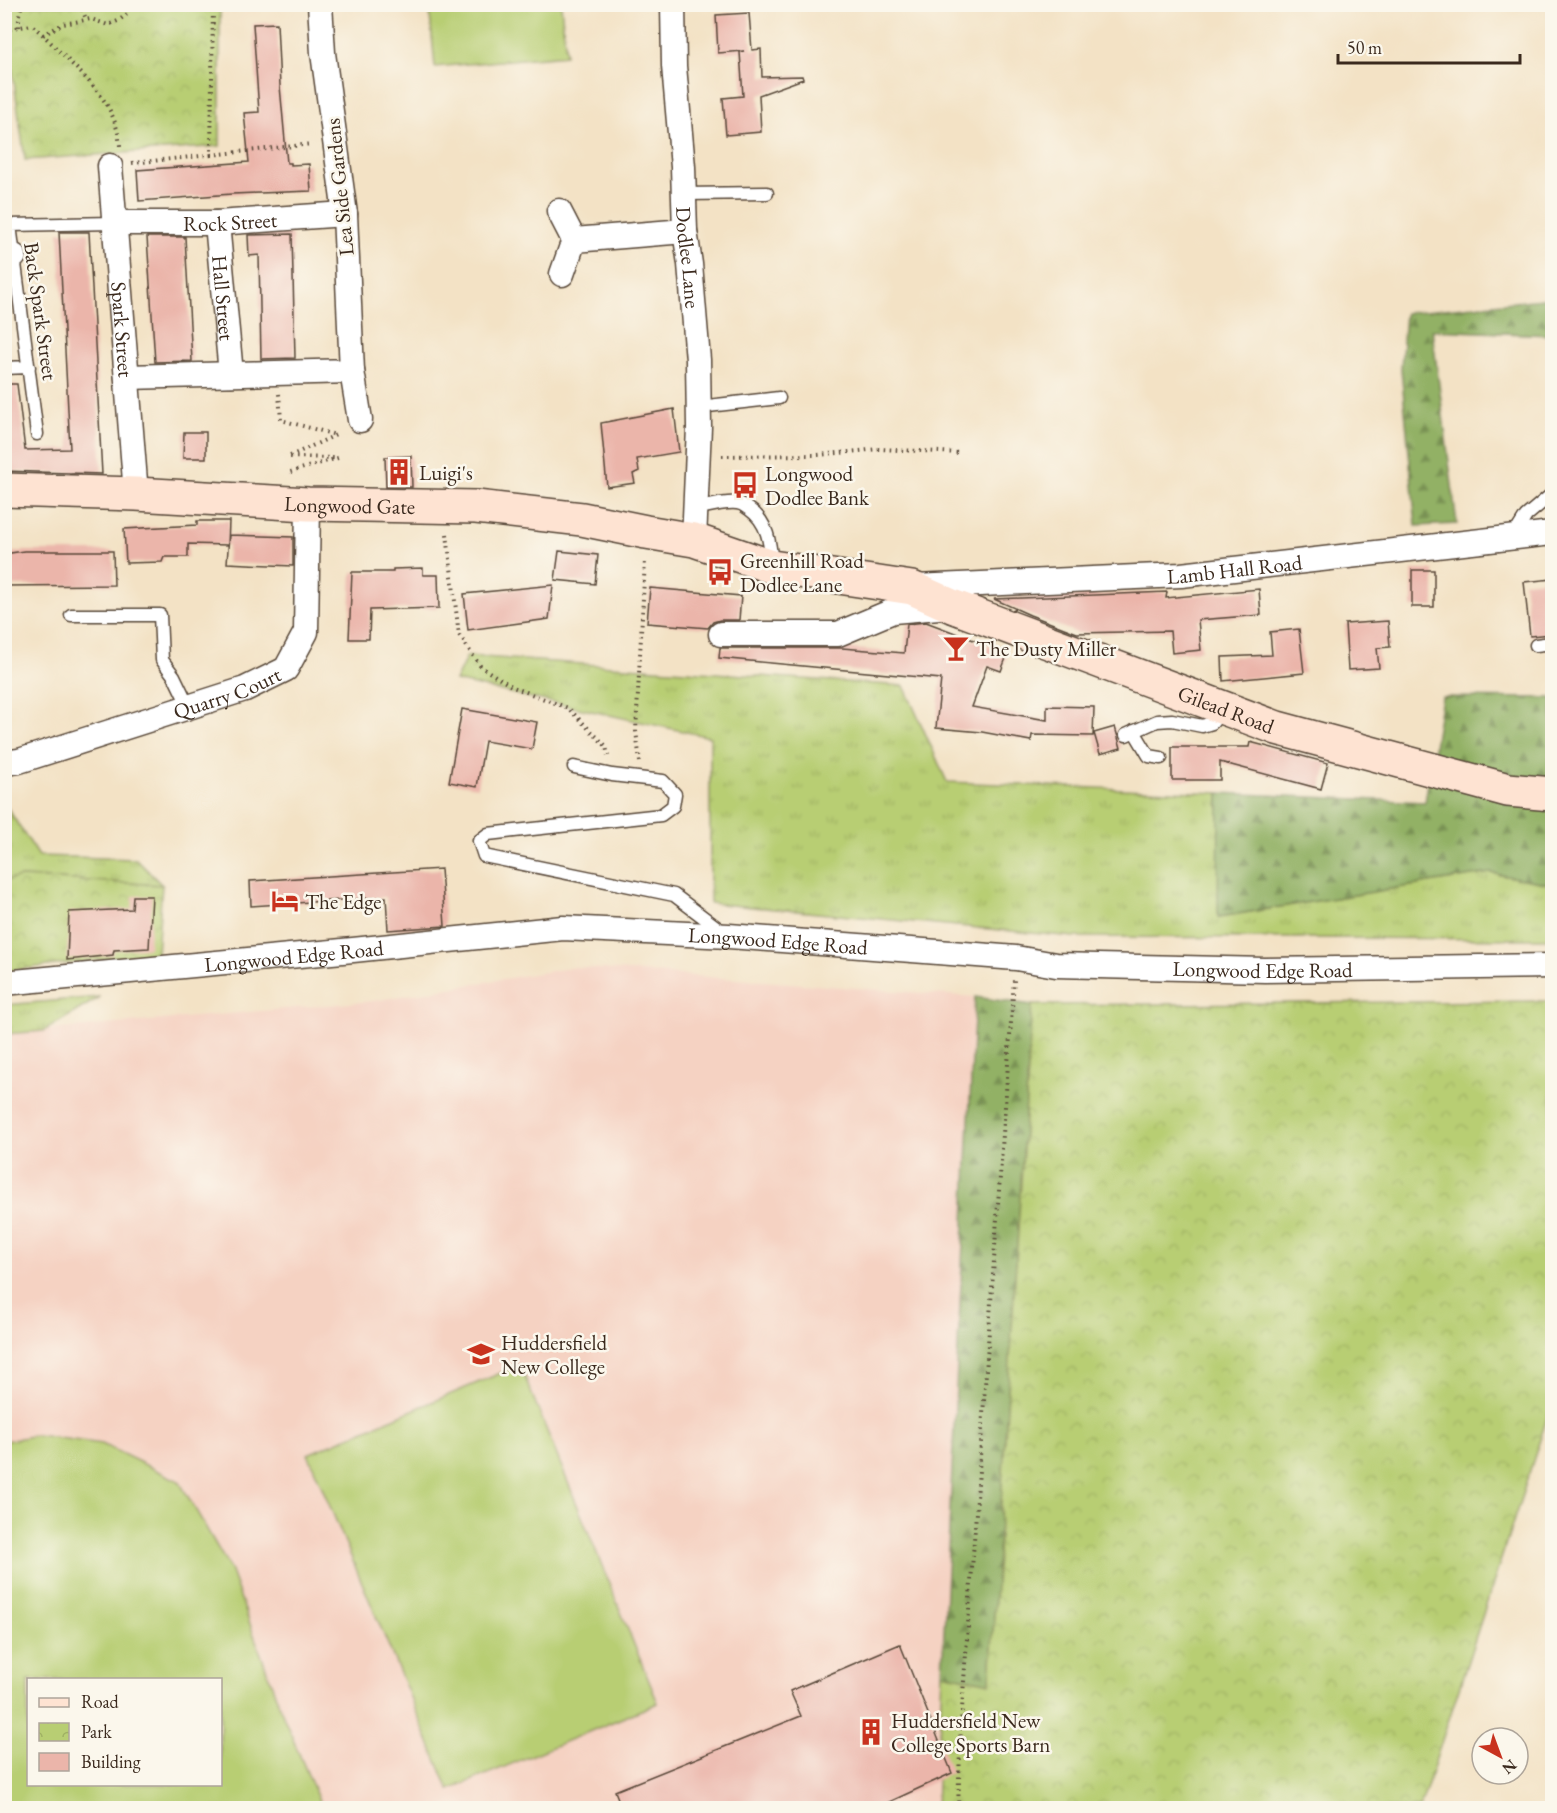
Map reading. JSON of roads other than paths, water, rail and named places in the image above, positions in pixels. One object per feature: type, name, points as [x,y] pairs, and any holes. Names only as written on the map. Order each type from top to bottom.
[{"type":"street","name":"Lea Side Gardens","points":[[320,4],[322,53],[345,214],[352,371],[360,420]]},
{"type":"street","name":"Dodlee Lane","points":[[673,4],[674,66],[685,231],[698,360],[699,407],[694,525]]},
{"type":"street","name":"Spark Street","points":[[116,165],[114,223],[136,494]]},
{"type":"street","points":[[559,211],[574,240],[562,274]]},
{"type":"street","name":"Rock Street","points":[[114,223],[217,223],[345,214]]},
{"type":"street","name":"Hall Street","points":[[217,223],[231,374]]},
{"type":"street","points":[[574,240],[685,231]]},
{"type":"street","points":[[127,377],[352,371]]},
{"type":"street","name":"Longwood Gate","points":[[4,490],[136,494],[308,504],[476,507],[582,519],[646,532],[694,525],[772,567]]},
{"type":"street","name":"Quarry Court","points":[[4,763],[19,761],[245,689],[286,669],[306,632],[308,504]]},
{"type":"street","name":"Lamb Hall Road","points":[[912,588],[1181,575],[1552,533]]},
{"type":"street","name":"Gilead Road","points":[[772,567],[912,588],[952,606],[1277,728],[1508,790],[1552,794]]},
{"type":"street","points":[[721,634],[838,634],[893,611],[952,606]]},
{"type":"street","name":"Longwood Edge Road","points":[[4,983],[563,928],[729,936],[1016,958],[1056,965],[1265,970],[1552,966]]},
{"type":"lane","points":[[684,194],[767,193]]},
{"type":"lane","name":"Back Spark Street","points":[[37,434],[29,367],[9,256],[10,225],[114,223]]},
{"type":"lane","points":[[4,368],[29,367]]},
{"type":"lane","points":[[699,407],[779,398]]},
{"type":"lane","points":[[1512,538],[1526,516],[1552,494]]},
{"type":"lane","points":[[694,525],[719,504],[741,504],[755,514],[766,529],[771,544],[772,567]]},
{"type":"lane","points":[[71,615],[160,615],[162,660],[174,676],[189,707]]},
{"type":"lane","points":[[1536,645],[1552,643]]},
{"type":"lane","points":[[1161,758],[1149,756],[1130,733],[1157,721],[1172,720],[1202,726],[1212,723],[1224,708]]},
{"type":"lane","points":[[574,767],[612,775],[663,781],[675,794],[673,806],[661,815],[488,834],[479,841],[484,856],[674,895],[729,936]]},
{"type":"place","name":"Luigi's","points":[[399,472]]},
{"type":"place","name":"Longwood Dodlee Bank","points":[[745,485]]},
{"type":"place","name":"Greenhill Road Dodlee Lane","points":[[720,572]]},
{"type":"place","name":"The Dusty Miller","points":[[956,648]]},
{"type":"place","name":"The Edge","points":[[285,901]]},
{"type":"place","name":"Huddersfield New College","points":[[481,1354]]},
{"type":"place","name":"Huddersfield New College Sports Barn","points":[[871,1732]]}]
